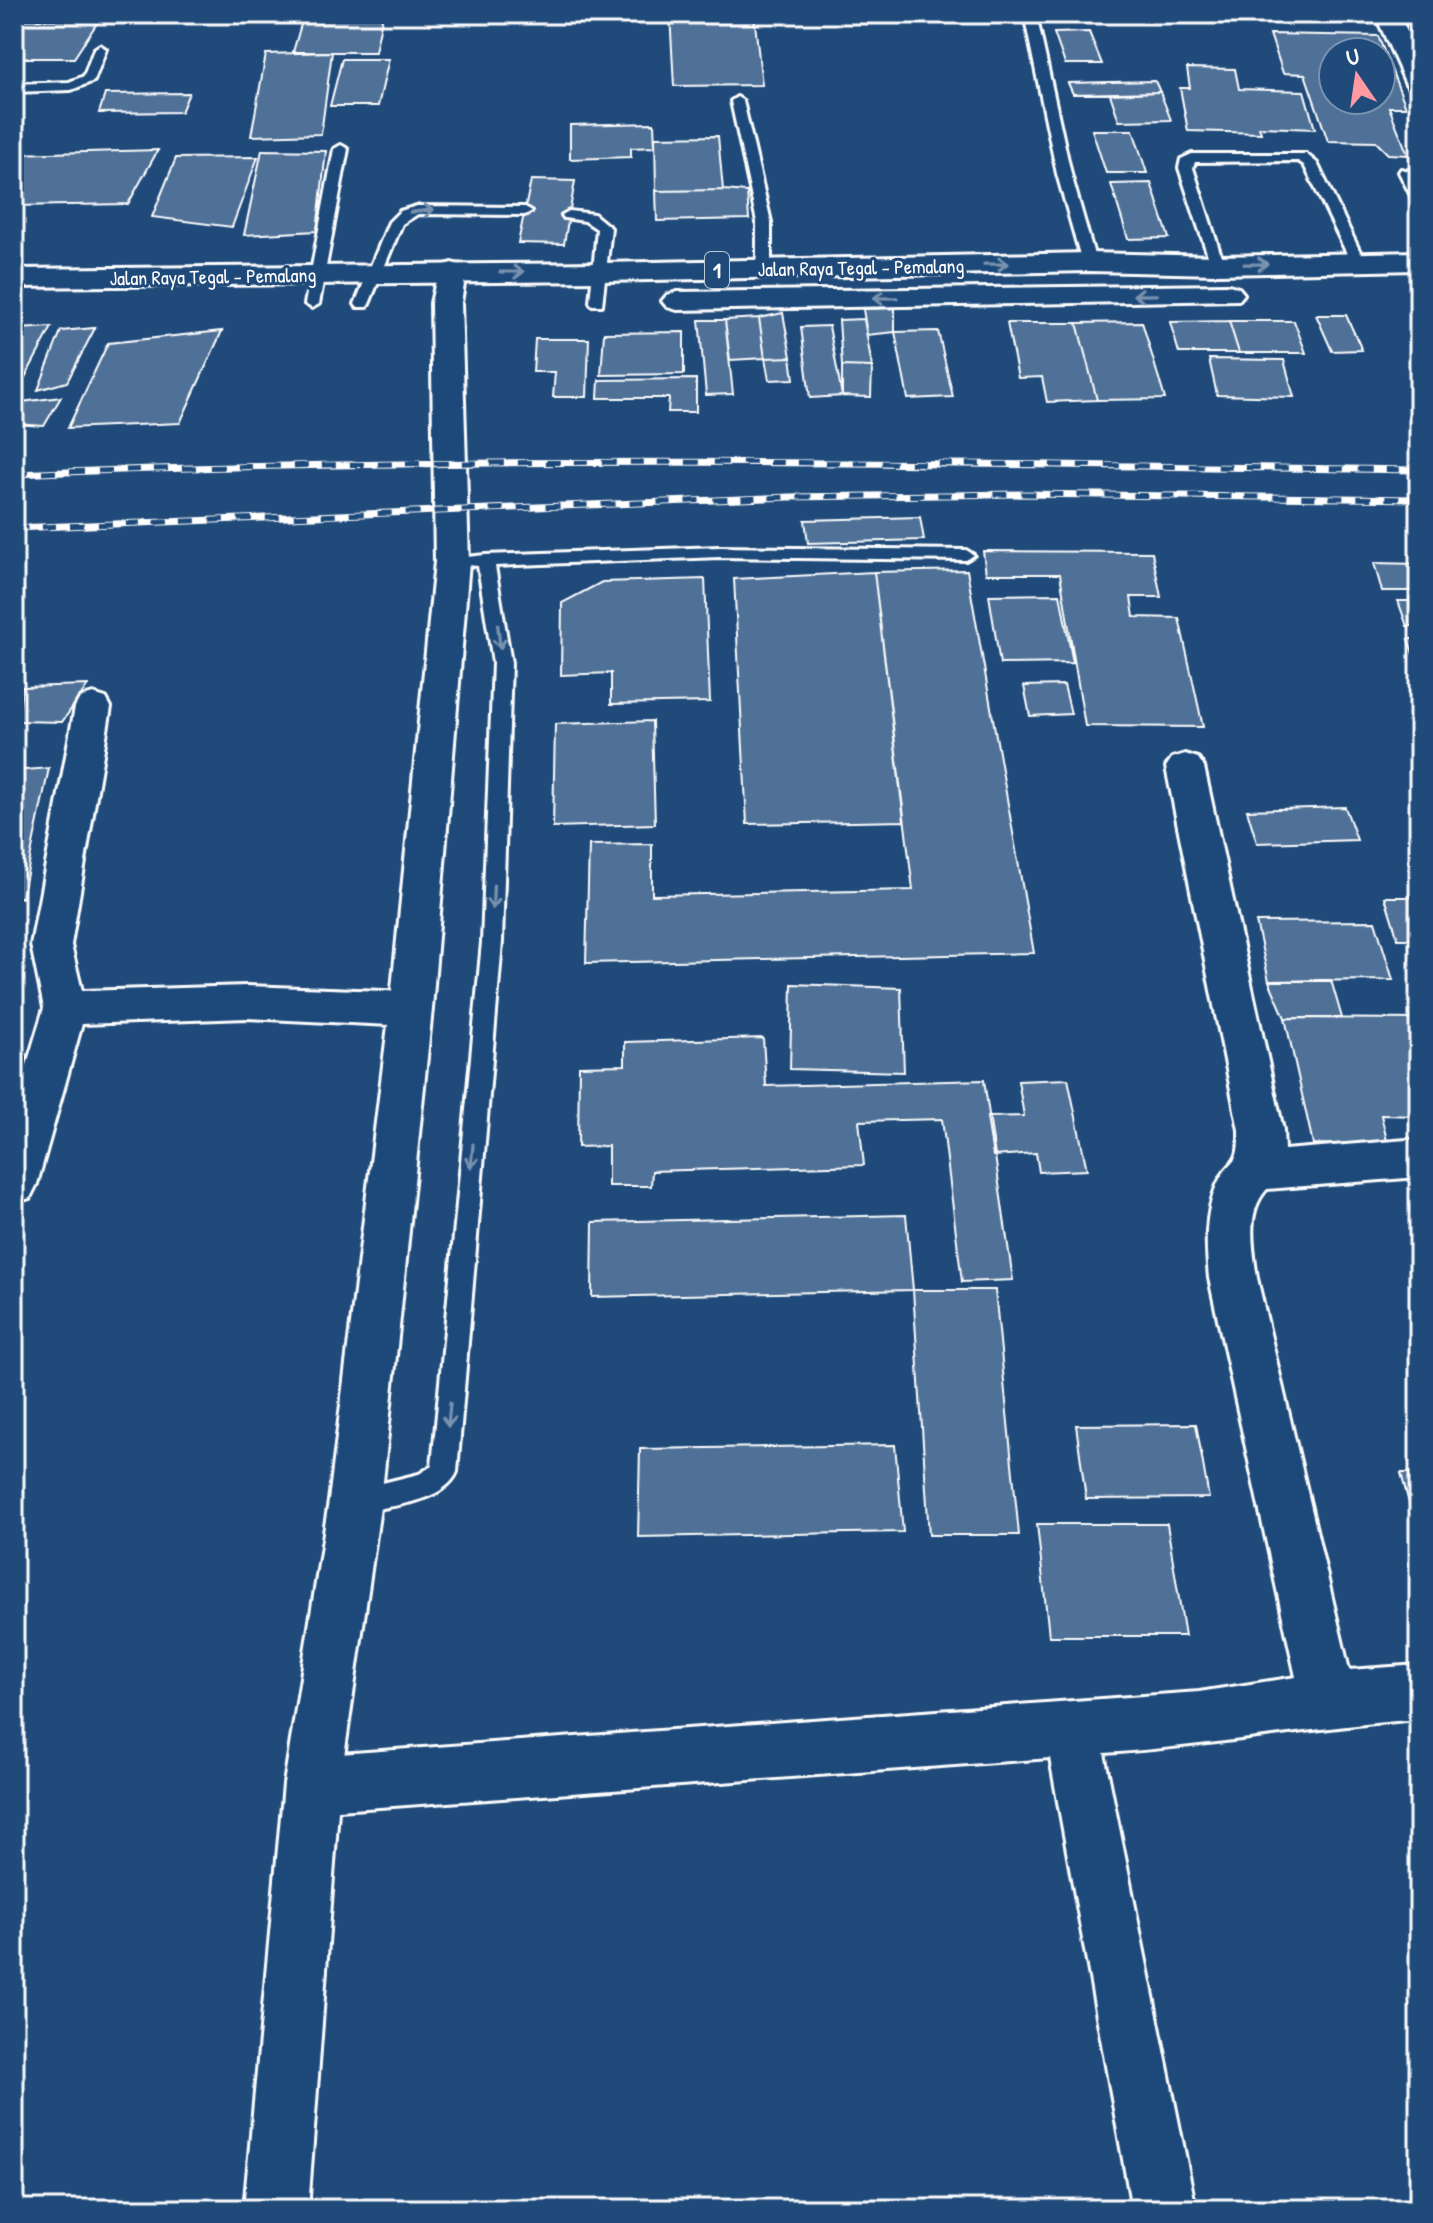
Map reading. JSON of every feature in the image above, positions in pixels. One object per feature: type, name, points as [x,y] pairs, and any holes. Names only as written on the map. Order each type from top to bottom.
[{"type":"main road","points":[[1389,18],[1419,21]]},
{"type":"main road","points":[[1389,18],[1419,84]]},
{"type":"main road","name":"Jalan Raya Tegal - Pemalang","points":[[281,305],[424,298],[602,272],[1089,262],[1217,265],[1419,261]]},
{"type":"main road","name":"Jalan Raya Tegal - Pemalang","points":[[14,278],[373,274],[424,298]]},
{"type":"main road","name":"Jalan Raya Tegal - Pemalang","points":[[567,302],[1261,293]]},
{"type":"main road","points":[[276,2209],[312,1784],[355,1501],[411,1009],[469,561],[424,298]]},
{"type":"main road","points":[[14,1184],[65,1008],[32,945],[93,707]]},
{"type":"main road","points":[[1185,767],[1261,1130],[1262,1153],[1256,1171],[1238,1189],[1228,1233],[1233,1278],[1328,1699]]},
{"type":"main road","points":[[65,1008],[247,1002],[411,1009]]},
{"type":"main road","points":[[1256,1171],[1419,1158]]},
{"type":"main road","points":[[312,1784],[1199,1719],[1328,1699],[1419,1692]]},
{"type":"main road","points":[[1072,1729],[1164,2209]]},
{"type":"lane","points":[[1030,14],[1064,174],[1089,262]]},
{"type":"lane","points":[[14,88],[71,86],[90,78],[100,49]]},
{"type":"lane","points":[[737,101],[764,222],[764,269]]},
{"type":"lane","points":[[312,304],[320,275],[341,149]]},
{"type":"lane","points":[[1217,265],[1186,168],[1186,162],[1192,158],[1301,157],[1310,163],[1358,262]]},
{"type":"lane","points":[[1406,172],[1419,198]]},
{"type":"lane","points":[[424,298],[373,274],[396,222],[405,214],[417,210],[525,211]]},
{"type":"lane","points":[[569,215],[589,217],[604,228],[597,302]]},
{"type":"lane","points":[[355,1501],[425,1485],[444,1472],[492,942],[502,663],[497,618],[469,561],[720,552],[966,555]]},
{"type":"building","points":[[116,14],[252,14],[252,17],[111,23]]},
{"type":"building","points":[[304,14],[383,14],[375,52],[293,52]]},
{"type":"building","points":[[670,14],[754,14],[762,85],[674,86]]},
{"type":"building","points":[[14,19],[99,20],[74,58],[14,58]]},
{"type":"building","points":[[1089,32],[1102,64],[1065,64],[1054,33]]},
{"type":"building","points":[[1270,34],[1378,36],[1317,36],[1317,109],[1305,74],[1283,73]]},
{"type":"building","points":[[332,52],[321,134],[251,136],[266,54]]},
{"type":"building","points":[[342,59],[389,59],[378,106],[330,106]]},
{"type":"building","points":[[1187,68],[1235,69],[1239,89],[1304,91],[1315,129],[1259,127],[1261,133],[1188,131],[1180,88],[1190,88]]},
{"type":"building","points":[[1155,81],[1160,92],[1073,94],[1068,83]]},
{"type":"building","points":[[1397,84],[1406,107],[1397,107]]},
{"type":"building","points":[[1160,92],[1171,120],[1119,121],[1110,94]]},
{"type":"building","points":[[189,93],[181,112],[99,113],[105,94]]},
{"type":"building","points":[[1319,116],[1393,116],[1408,155],[1388,154],[1376,142],[1328,141]]},
{"type":"building","points":[[654,123],[655,147],[631,148],[631,157],[570,159],[570,125]]},
{"type":"building","points":[[1092,130],[1133,130],[1147,173],[1106,173]]},
{"type":"building","points":[[718,136],[723,190],[656,191],[655,137]]},
{"type":"building","points":[[158,150],[128,204],[14,206],[14,154]]},
{"type":"building","points":[[262,150],[326,151],[317,231],[244,235]]},
{"type":"building","points":[[258,157],[232,227],[152,217],[176,158]]},
{"type":"building","points":[[531,180],[575,181],[564,244],[518,243]]},
{"type":"building","points":[[1151,183],[1169,238],[1128,239],[1111,184]]},
{"type":"building","points":[[656,191],[747,192],[749,219],[657,221]]},
{"type":"building","points":[[895,308],[895,332],[867,335],[863,309]]},
{"type":"building","points":[[783,313],[791,357],[765,358],[759,318]]},
{"type":"building","points":[[1316,315],[1346,315],[1362,350],[1332,351]]},
{"type":"building","points":[[759,318],[765,358],[730,360],[725,320]]},
{"type":"building","points":[[864,319],[872,367],[842,366],[839,320]]},
{"type":"building","points":[[699,320],[725,320],[733,394],[706,395]]},
{"type":"building","points":[[1229,321],[1239,353],[1179,353],[1170,322]]},
{"type":"building","points":[[1229,321],[1294,321],[1306,353],[1239,353]]},
{"type":"building","points":[[1142,322],[1165,399],[1097,400],[1077,323]]},
{"type":"building","points":[[1007,323],[1077,323],[1097,400],[1047,402],[1042,377],[1018,378]]},
{"type":"building","points":[[829,326],[842,396],[810,398],[801,327]]},
{"type":"building","points":[[52,327],[23,381],[14,383],[14,339],[18,329]]},
{"type":"building","points":[[95,328],[67,382],[38,390],[61,331]]},
{"type":"building","points":[[222,331],[180,423],[68,428],[108,343]]},
{"type":"building","points":[[938,331],[953,397],[908,399],[895,332]]},
{"type":"building","points":[[684,332],[684,374],[601,375],[604,333]]},
{"type":"building","points":[[535,339],[589,339],[587,397],[553,397],[555,372],[533,372]]},
{"type":"building","points":[[791,357],[794,379],[769,380],[765,358]]},
{"type":"building","points":[[1209,359],[1284,360],[1294,397],[1217,395]]},
{"type":"building","points":[[842,366],[872,367],[871,397],[842,396]]},
{"type":"building","points":[[696,379],[696,412],[668,412],[669,398],[598,398],[599,380]]},
{"type":"building","points":[[61,397],[44,426],[14,424],[14,403]]},
{"type":"building","points":[[920,517],[924,540],[808,543],[805,520]]},
{"type":"building","points":[[983,551],[1152,552],[1161,597],[1131,597],[1134,617],[1179,618],[1203,727],[1085,726],[1060,574],[986,574]]},
{"type":"building","points":[[1374,563],[1419,564],[1419,591],[1382,591]]},
{"type":"building","points":[[967,570],[1034,953],[586,963],[589,845],[652,844],[652,895],[913,890],[874,572]]},
{"type":"building","points":[[874,572],[904,821],[747,824],[734,579]]},
{"type":"building","points":[[705,579],[710,702],[611,704],[611,673],[561,675],[562,603],[602,582]]},
{"type":"building","points":[[1060,594],[1073,663],[1000,664],[989,595]]},
{"type":"building","points":[[1398,601],[1419,601],[1419,626],[1407,626]]},
{"type":"building","points":[[1408,639],[1419,639],[1419,671]]},
{"type":"building","points":[[88,685],[62,722],[18,721],[22,687]]},
{"type":"building","points":[[1064,685],[1071,714],[1030,716],[1024,686]]},
{"type":"building","points":[[652,721],[655,824],[553,827],[555,724]]},
{"type":"building","points":[[49,768],[22,898],[14,895],[14,771]]},
{"type":"building","points":[[1345,807],[1357,840],[1257,843],[1247,810]]},
{"type":"building","points":[[1385,897],[1419,897],[1419,939],[1398,939]]},
{"type":"building","points":[[1375,921],[1393,980],[1269,981],[1256,922]]},
{"type":"building","points":[[1331,980],[1342,1018],[1285,1018],[1269,981]]},
{"type":"building","points":[[792,984],[901,988],[904,1072],[790,1069]]},
{"type":"building","points":[[1285,1018],[1419,1019],[1419,1116],[1381,1115],[1388,1145],[1313,1144]]},
{"type":"building","points":[[763,1038],[766,1086],[984,1080],[1013,1280],[962,1282],[942,1119],[859,1121],[864,1165],[652,1171],[651,1186],[608,1186],[608,1146],[578,1147],[579,1066],[625,1065],[625,1042]]},
{"type":"building","points":[[1068,1079],[1087,1170],[1039,1172],[1036,1153],[993,1156],[987,1117],[1024,1116],[1018,1081]]},
{"type":"building","points":[[906,1215],[913,1290],[592,1297],[593,1222]]},
{"type":"building","points":[[913,1290],[995,1290],[1019,1535],[929,1535]]},
{"type":"building","points":[[1196,1424],[1209,1498],[1086,1499],[1076,1425]]},
{"type":"building","points":[[895,1445],[903,1532],[638,1537],[640,1449]]},
{"type":"building","points":[[1401,1473],[1419,1473],[1419,1541]]},
{"type":"building","points":[[1037,1524],[1167,1524],[1185,1636],[1049,1636]]},
{"type":"railway","points":[[14,474],[365,464],[716,462],[1419,470]]},
{"type":"railway","points":[[14,528],[789,497],[1021,494],[1419,499]]}]
